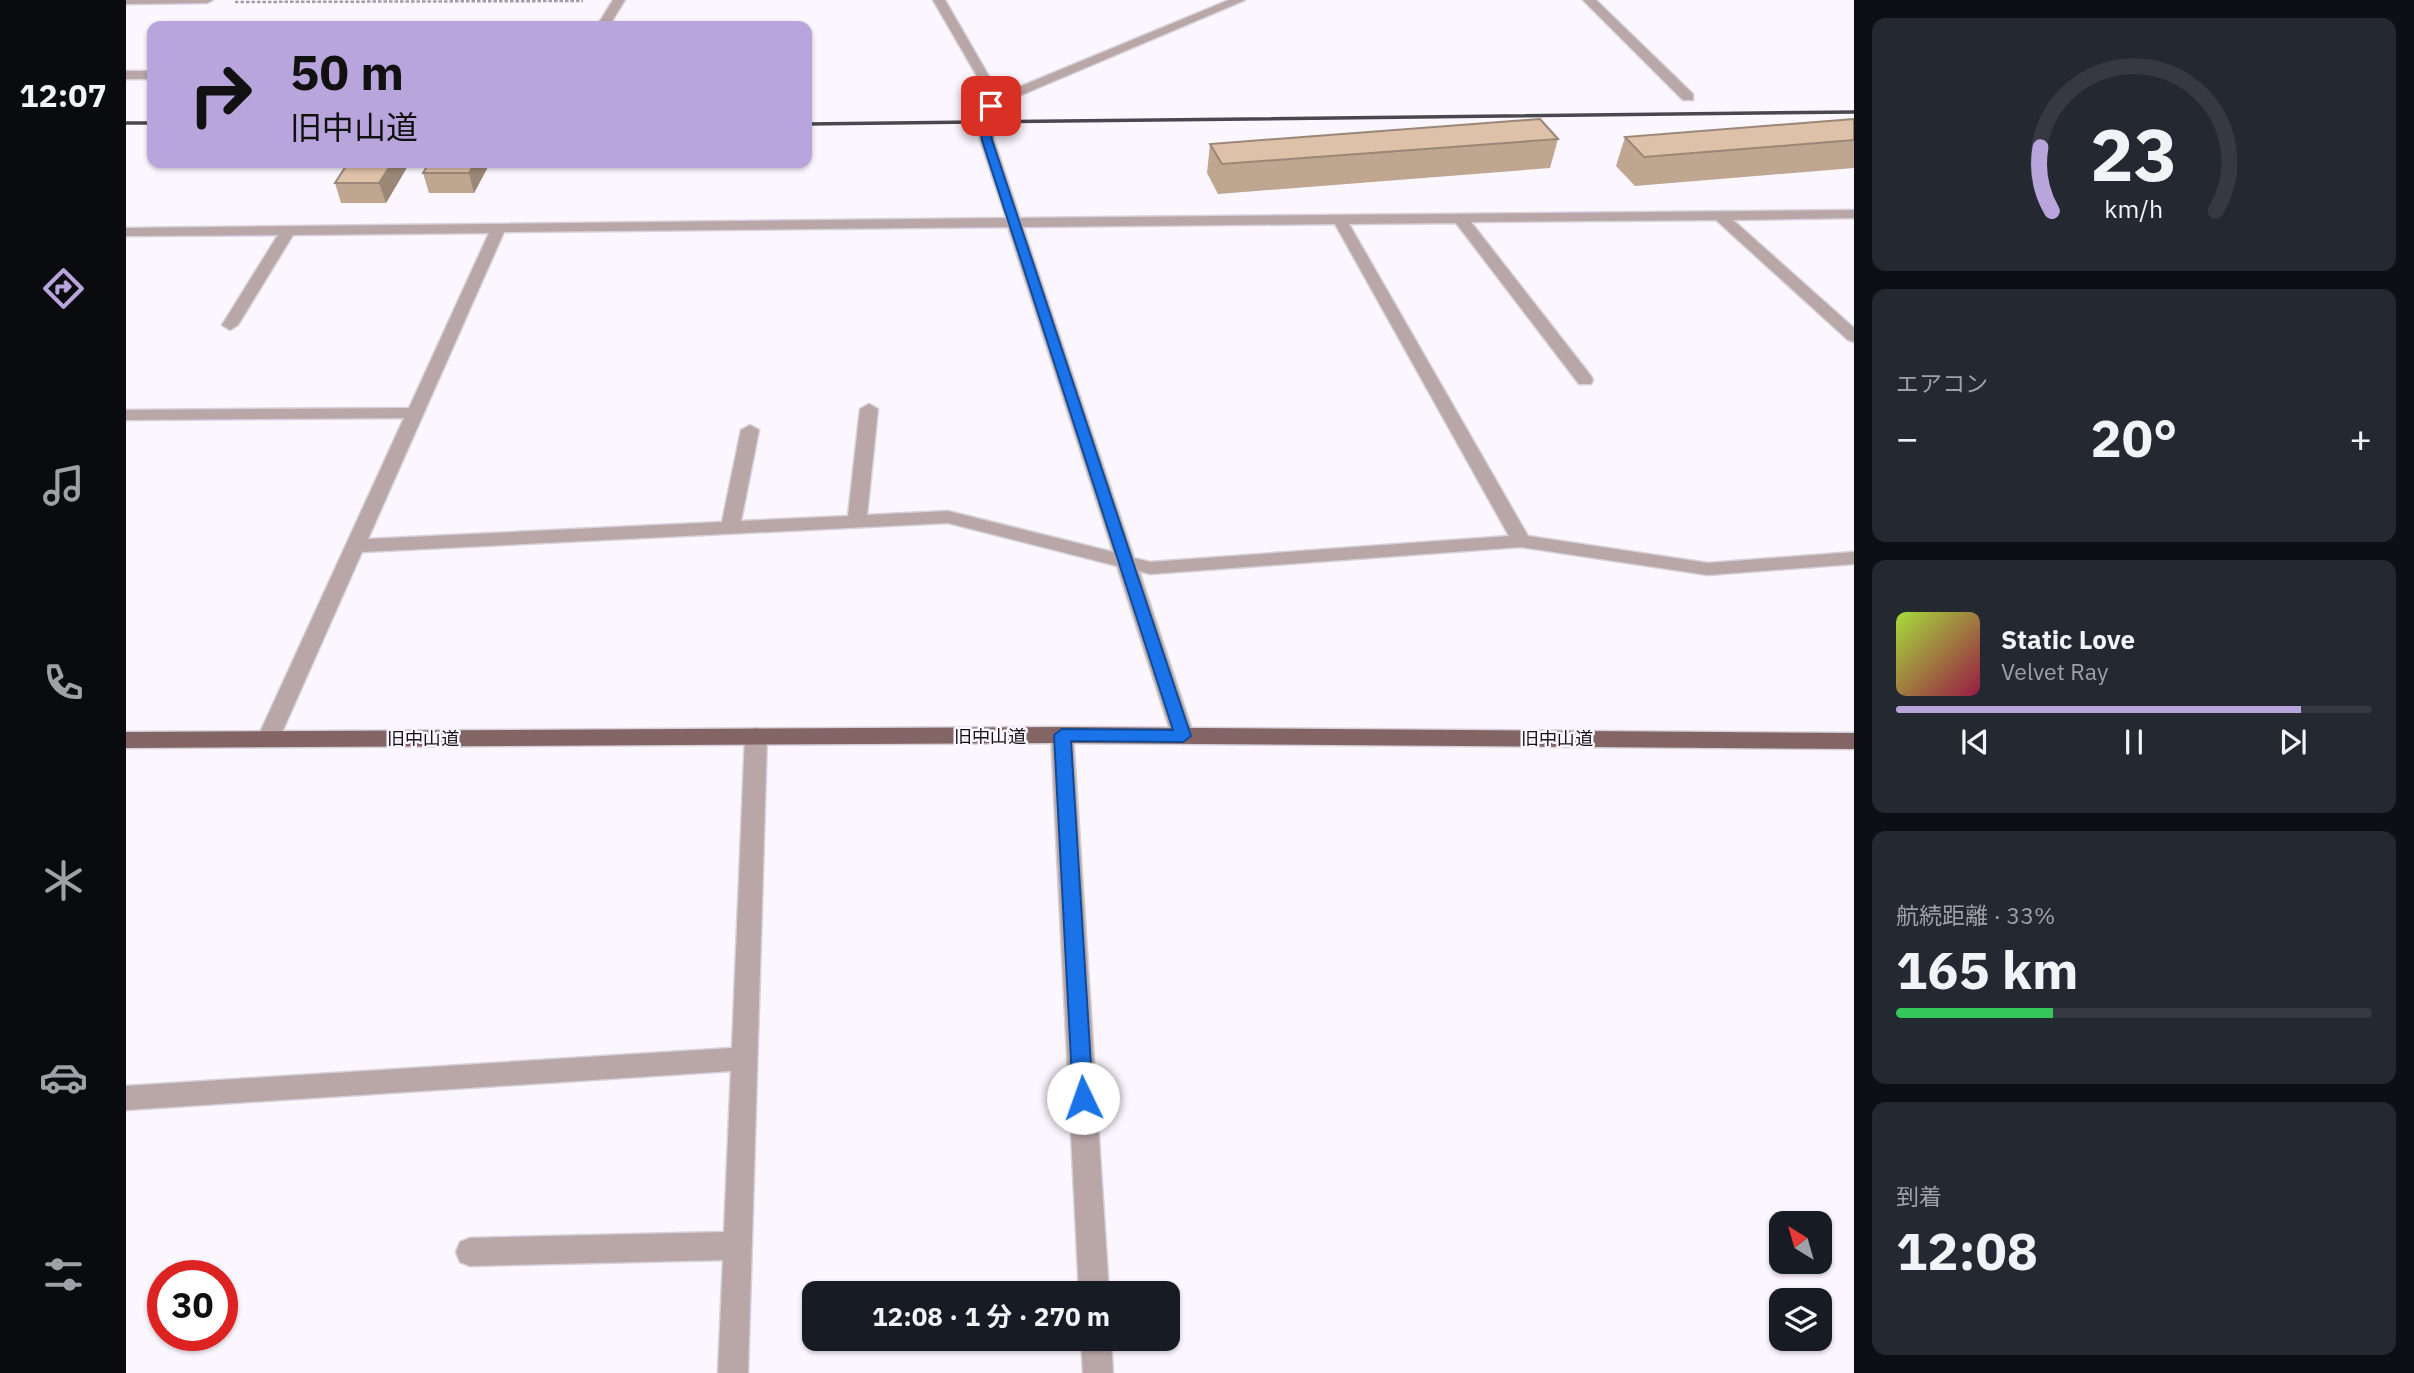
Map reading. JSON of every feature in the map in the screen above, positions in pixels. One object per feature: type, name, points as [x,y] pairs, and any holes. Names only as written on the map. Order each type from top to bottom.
[{"type":"main road","name":"旧中山道","points":[[126,740],[1062,735],[1854,741]]},
{"type":"street","points":[[606,21],[619,0]]},
{"type":"street","points":[[939,0],[985,80],[1014,94]]},
{"type":"street","points":[[1183,736],[987,140],[985,123],[991,106],[1014,94],[1239,0]]},
{"type":"street","points":[[1589,0],[1688,97]]},
{"type":"street","points":[[126,1],[206,1]]},
{"type":"street","points":[[126,75],[147,75]]},
{"type":"street","points":[[126,232],[1016,225],[1854,214]]},
{"type":"street","points":[[1720,216],[1854,337]]},
{"type":"street","points":[[1461,219],[1585,380]]},
{"type":"street","points":[[1340,220],[1521,541]]},
{"type":"street","points":[[268,739],[498,229]]},
{"type":"street","points":[[230,325],[288,231]]},
{"type":"street","points":[[857,522],[869,409]]},
{"type":"street","points":[[126,415],[415,413]]},
{"type":"street","points":[[730,528],[750,430]]},
{"type":"street","points":[[356,546],[948,517],[1150,568],[1521,541],[1708,569],[1854,558]]},
{"type":"street","points":[[1062,735],[1093,1281]]},
{"type":"street","points":[[733,1373],[756,736]]},
{"type":"street","points":[[126,1098],[745,1059]]},
{"type":"street","points":[[470,1252],[737,1246]]},
{"type":"street","points":[[1097,1351],[1098,1373]]},
{"type":"path","points":[[206,1],[619,0]]},
{"type":"building","points":[[1540,119],[1558,139],[1222,164],[1210,144]]},
{"type":"building","points":[[1854,119],[1854,140],[1644,157],[1625,137]]},
{"type":"building","points":[[345,168],[389,168],[379,183],[335,183]]},
{"type":"building","points":[[426,168],[472,168],[469,173],[423,173]]},
{"type":"railway","points":[[812,124],[1854,112]]},
{"type":"railway","points":[[126,123],[147,123]]},
{"type":"route","points":[[991,106],[985,123],[987,140],[1183,736],[1062,735],[1083,1098]]}]
